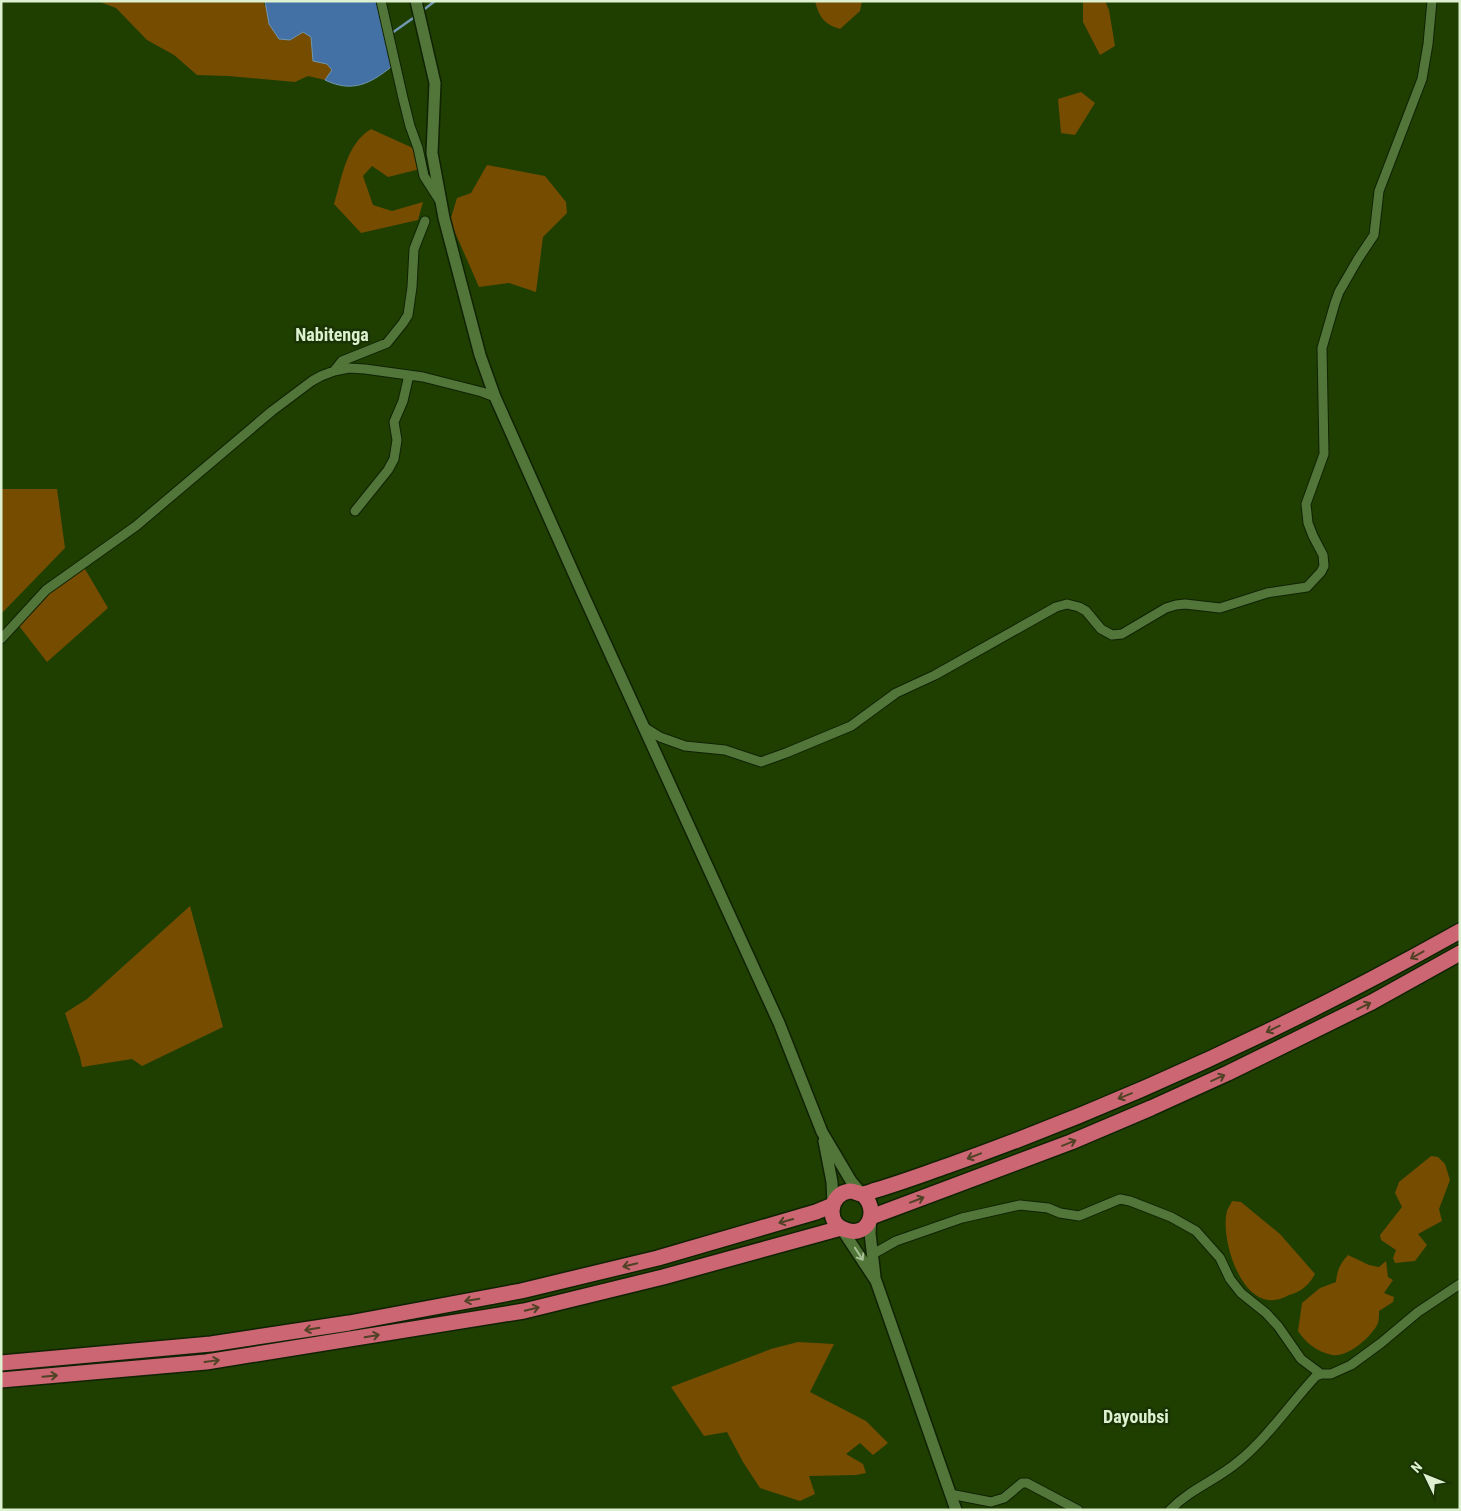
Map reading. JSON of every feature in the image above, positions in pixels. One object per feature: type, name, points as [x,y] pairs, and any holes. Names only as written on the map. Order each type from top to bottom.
[{"type":"highway","points":[[862,1194],[971,1157],[1162,1081],[1244,1044],[1330,1001],[1460,931]]},
{"type":"highway","points":[[871,1217],[1071,1142],[1194,1089],[1372,1002],[1460,953]]},
{"type":"highway","points":[[856,1192],[862,1194],[870,1204],[872,1210],[871,1217],[864,1227],[859,1230],[847,1231],[841,1228],[833,1218],[835,1200],[844,1193],[856,1192]]},
{"type":"highway","points":[[1,1363],[211,1344],[349,1323],[521,1291],[658,1258],[816,1212],[833,1205]]},
{"type":"highway","points":[[1,1380],[206,1362],[524,1311],[663,1277],[841,1228]]},
{"type":"street","points":[[381,1],[405,107],[418,148],[424,176],[442,205]]},
{"type":"street","points":[[416,1],[435,83],[432,153],[442,205],[480,355],[495,397],[778,1023],[822,1132],[851,1181],[862,1194]]},
{"type":"street","points":[[644,727],[660,737],[684,746],[725,750],[760,762],[851,726],[896,693],[935,675],[1056,607],[1067,604],[1079,607],[1086,611],[1101,630],[1112,635],[1122,634],[1176,604],[1220,608],[1267,593],[1307,587],[1314,582],[1324,566],[1324,555],[1308,523],[1306,504],[1324,454],[1322,348],[1339,292],[1374,235],[1379,191],[1422,79],[1428,44],[1432,1]]},
{"type":"street","points":[[334,371],[342,362],[387,343],[408,315],[414,249],[425,221]]},
{"type":"street","points":[[1,639],[46,590],[136,526],[285,401],[312,382],[334,371],[349,368],[409,375],[495,397]]},
{"type":"street","points":[[355,511],[388,470],[394,459],[397,440],[394,422],[403,401],[409,375]]},
{"type":"street","points":[[822,1132],[832,1182],[833,1205]]},
{"type":"street","points":[[873,1254],[896,1241],[962,1218],[1020,1205],[1048,1208],[1079,1216],[1120,1199],[1130,1201],[1171,1217],[1196,1231],[1220,1258],[1230,1279],[1241,1293],[1266,1313],[1278,1326],[1301,1359],[1321,1374]]},
{"type":"street","points":[[871,1217],[870,1233],[876,1281],[956,1510]]},
{"type":"street","points":[[841,1228],[876,1281]]},
{"type":"street","points":[[1170,1510],[1180,1499],[1238,1462],[1272,1428],[1316,1376],[1332,1374],[1351,1366],[1418,1312],[1460,1284]]},
{"type":"street","points":[[950,1494],[991,1502],[1004,1498],[1022,1483],[1078,1510]]},
{"type":"shaded area","points":[[95,1],[265,1],[264,4],[290,40],[303,32],[311,37],[313,60],[327,64],[332,70],[325,80],[308,76],[295,82],[197,75],[174,55],[147,40],[116,8]]},
{"type":"shaded area","points":[[815,1],[862,1],[860,11],[840,29],[830,25],[823,19]]},
{"type":"shaded area","points":[[1083,1],[1105,1],[1109,10],[1115,46],[1100,55],[1083,22]]},
{"type":"shaded area","points":[[1081,92],[1095,103],[1075,135],[1061,133],[1058,99]]},
{"type":"shaded area","points":[[371,129],[415,149],[420,169],[388,177],[372,166],[363,176],[373,205],[392,211],[423,202],[418,220],[361,233],[334,204],[350,152],[363,135]]},
{"type":"shaded area","points":[[487,165],[545,176],[566,202],[567,213],[543,237],[536,292],[509,283],[479,287],[450,221],[457,198],[471,193]]},
{"type":"shaded area","points":[[1,489],[57,489],[65,548],[1,614]]},
{"type":"shaded area","points":[[82,564],[108,608],[47,662],[16,622]]},
{"type":"shaded area","points":[[190,906],[223,1027],[142,1066],[132,1059],[82,1067],[65,1013],[87,999]]},
{"type":"shaded area","points":[[1431,1156],[1438,1157],[1445,1164],[1450,1180],[1439,1209],[1442,1221],[1418,1234],[1427,1245],[1415,1261],[1395,1263],[1393,1258],[1396,1250],[1381,1240],[1380,1235],[1402,1207],[1395,1193],[1399,1182]]},
{"type":"shaded area","points":[[1232,1201],[1241,1202],[1280,1234],[1315,1274],[1304,1288],[1276,1300],[1262,1298],[1251,1291],[1235,1267],[1230,1252],[1226,1222],[1227,1211]]},
{"type":"shaded area","points":[[1348,1255],[1369,1265],[1379,1267],[1386,1261],[1388,1277],[1393,1280],[1384,1293],[1394,1297],[1393,1302],[1379,1311],[1378,1323],[1365,1340],[1352,1350],[1332,1355],[1321,1352],[1312,1346],[1298,1331],[1302,1303],[1320,1288],[1336,1282],[1339,1267]]},
{"type":"shaded area","points":[[798,1342],[834,1344],[810,1392],[866,1421],[888,1443],[873,1455],[860,1443],[846,1454],[863,1464],[866,1473],[809,1476],[815,1494],[800,1501],[760,1488],[727,1432],[704,1436],[671,1387],[771,1349]]},
{"type":"water","points":[[265,1],[376,1],[391,67],[376,78],[360,85],[344,86],[325,80],[332,70],[327,64],[313,61],[311,37],[303,32],[290,40],[279,39],[269,24]]},
{"type":"waterway","points":[[422,11],[435,1]]},
{"type":"waterway","points":[[392,33],[416,16]]},
{"type":"district","name":"Nabitenga","points":[[332,334]]},
{"type":"district","name":"Dayoubsi","points":[[1136,1416]]}]
